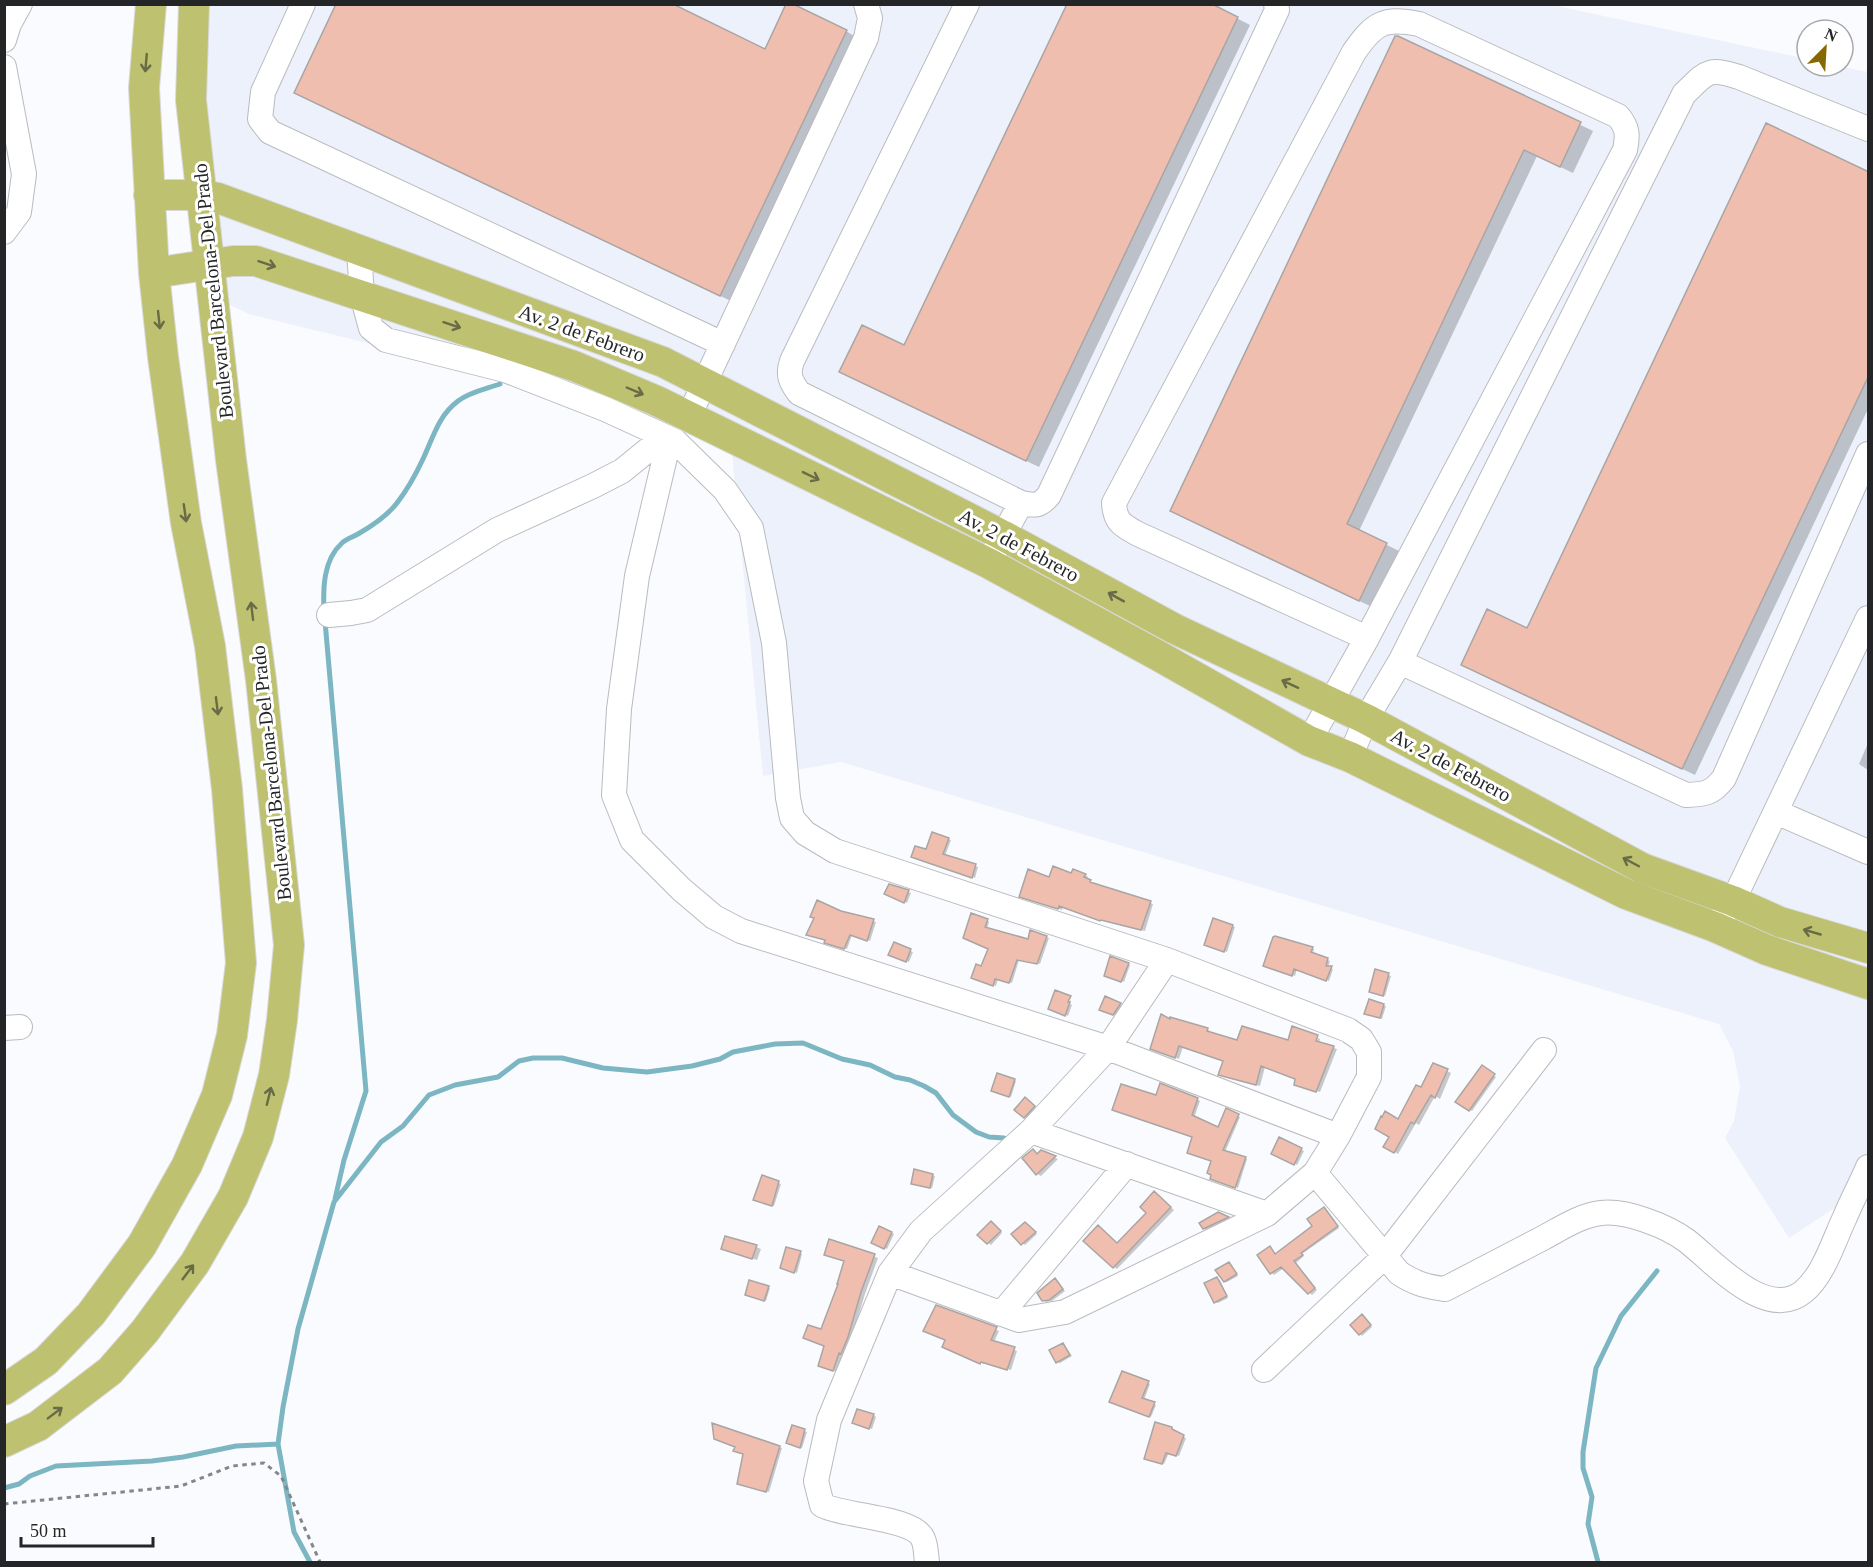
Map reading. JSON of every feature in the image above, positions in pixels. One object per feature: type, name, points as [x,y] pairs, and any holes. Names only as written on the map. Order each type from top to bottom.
[{"type":"main road","points":[[4,1390],[46,1361],[84,1322],[142,1245],[188,1165],[217,1095],[232,1035],[241,963],[227,789],[210,646],[186,524],[154,273],[144,88],[151,4]]},
{"type":"main road","name":"Boulevard Barcelona-Del Prado","points":[[4,1442],[38,1426],[110,1371],[145,1331],[195,1263],[233,1197],[258,1137],[274,1075],[289,945],[261,680],[231,460],[191,99],[194,4]]},
{"type":"main road","name":"Av. 2 de Febrero","points":[[149,195],[202,195],[218,198],[359,252],[663,362],[1002,535],[1175,629],[1366,719],[1642,868],[1733,901],[1780,922],[1869,948]]},
{"type":"main road","name":"Av. 2 de Febrero","points":[[154,273],[233,261],[256,261],[574,366],[689,416],[988,563],[1309,741],[1350,757],[1626,894],[1714,927],[1767,950],[1869,984]]},
{"type":"street","points":[[4,40],[9,24],[20,4]]},
{"type":"street","points":[[303,4],[263,92],[260,119],[270,132],[723,344]]},
{"type":"street","points":[[689,416],[866,38],[870,18],[866,4]]},
{"type":"street","points":[[967,4],[789,370],[790,381],[799,393],[1021,503],[1036,506],[1049,495],[1272,21],[1277,10],[1276,4]]},
{"type":"street","points":[[1309,741],[1367,638],[1625,150],[1628,135],[1625,125],[1618,116],[1419,24],[1401,20],[1388,21],[1372,29],[1354,52],[1114,503],[1115,516],[1123,525],[1138,534],[1367,638]]},
{"type":"street","points":[[4,67],[24,174],[19,212],[4,232]]},
{"type":"street","points":[[1350,757],[1366,719],[1400,662],[1684,94],[1704,74],[1720,71],[1869,129]]},
{"type":"street","points":[[359,252],[362,295],[371,328],[386,340],[506,370],[605,409],[675,441],[725,490],[751,528],[774,643],[788,798],[792,818],[805,833],[835,851],[1167,960],[1348,1030],[1361,1039],[1369,1052],[1368,1077],[1338,1136],[1315,1173],[1267,1214],[1065,1312],[1019,1320],[890,1273]]},
{"type":"street","points":[[329,615],[351,614],[367,610],[497,530],[622,471],[654,445],[665,446],[666,453],[637,576],[618,709],[614,795],[632,840],[681,889],[714,917],[741,931],[1108,1048],[1338,1136]]},
{"type":"street","points":[[1400,662],[1686,795],[1707,793],[1717,787],[1724,778],[1869,454]]},
{"type":"street","points":[[988,563],[1021,503]]},
{"type":"street","points":[[1714,927],[1733,901],[1869,618]]},
{"type":"street","points":[[1776,812],[1869,852]]},
{"type":"street","points":[[927,1563],[923,1539],[918,1532],[897,1522],[831,1510],[822,1505],[816,1482],[829,1420],[890,1273],[921,1231],[1030,1131],[1108,1048],[1167,960]]},
{"type":"street","points":[[1264,1370],[1384,1257],[1544,1050]]},
{"type":"street","points":[[1030,1131],[1267,1214]]},
{"type":"street","points":[[1001,1314],[1127,1164]]},
{"type":"street","points":[[1315,1173],[1399,1273],[1430,1288],[1445,1289],[1575,1221],[1600,1213],[1624,1214],[1658,1226],[1685,1240],[1733,1281],[1760,1295],[1782,1301],[1802,1293],[1820,1271],[1869,1167]]},
{"type":"path","points":[[4,1504],[181,1486],[232,1466],[264,1463],[281,1476],[320,1563]]},
{"type":"shaded area","points":[[192,4],[1547,4],[1795,56],[1795,78],[1855,78],[1855,69],[1868,72],[1868,1186],[1789,1238],[1725,1138],[1734,1121],[1740,1086],[1733,1051],[1719,1024],[841,762],[763,776],[730,432],[249,314],[213,297]]},
{"type":"building","points":[[336,4],[673,4],[765,49],[786,4],[793,4],[847,30],[720,296],[294,93]]},
{"type":"building","points":[[1067,4],[1212,4],[1238,17],[1026,461],[839,372],[862,325],[904,345]]},
{"type":"building","points":[[1395,36],[1581,122],[1560,167],[1524,150],[1347,524],[1387,543],[1359,601],[1170,511]]},
{"type":"building","points":[[1766,123],[1869,172],[1869,375],[1682,769],[1461,665],[1487,609],[1527,628]]},
{"type":"building","points":[[932,832],[949,838],[943,854],[976,864],[972,878],[911,857],[915,846],[926,849]]},
{"type":"building","points":[[1053,866],[1071,873],[1073,869],[1086,874],[1084,877],[1091,880],[1090,882],[1151,901],[1141,930],[1100,921],[1059,906],[1058,909],[1019,897],[1028,869],[1049,877]]},
{"type":"building","points":[[889,884],[909,890],[904,903],[884,894]]},
{"type":"building","points":[[817,900],[841,911],[874,919],[867,941],[850,935],[844,949],[824,943],[825,940],[806,935],[814,918],[810,917]]},
{"type":"building","points":[[971,913],[988,919],[985,927],[1028,939],[1030,930],[1047,936],[1037,964],[1017,960],[1009,983],[995,979],[993,986],[971,978],[976,964],[981,966],[988,949],[963,938]]},
{"type":"building","points":[[1213,918],[1233,925],[1224,952],[1204,945]]},
{"type":"building","points":[[1275,936],[1313,947],[1311,952],[1328,958],[1326,966],[1332,966],[1326,981],[1294,969],[1292,976],[1263,966]]},
{"type":"building","points":[[894,942],[911,949],[906,962],[888,955]]},
{"type":"building","points":[[1110,956],[1129,963],[1121,982],[1104,976]]},
{"type":"building","points":[[1375,969],[1389,973],[1383,996],[1369,992]]},
{"type":"building","points":[[1055,990],[1071,996],[1065,1016],[1048,1009]]},
{"type":"building","points":[[1105,996],[1121,1003],[1113,1015],[1099,1010]]},
{"type":"building","points":[[1369,999],[1384,1004],[1380,1018],[1364,1014]]},
{"type":"building","points":[[1161,1014],[1170,1019],[1170,1017],[1208,1028],[1207,1031],[1237,1040],[1242,1026],[1288,1040],[1292,1026],[1318,1035],[1316,1041],[1334,1046],[1316,1092],[1294,1085],[1295,1079],[1261,1066],[1256,1085],[1218,1075],[1223,1061],[1179,1046],[1175,1058],[1150,1049]]},
{"type":"building","points":[[1433,1063],[1448,1069],[1435,1098],[1431,1095],[1414,1124],[1411,1122],[1394,1153],[1383,1147],[1389,1137],[1375,1129],[1385,1111],[1398,1119],[1416,1085],[1421,1087]]},
{"type":"building","points":[[1482,1065],[1495,1074],[1469,1111],[1455,1102]]},
{"type":"building","points":[[997,1073],[1015,1079],[1009,1097],[991,1091]]},
{"type":"building","points":[[1160,1083],[1198,1098],[1192,1115],[1218,1127],[1226,1108],[1239,1114],[1223,1150],[1246,1157],[1235,1188],[1210,1179],[1211,1175],[1207,1173],[1211,1161],[1187,1153],[1192,1137],[1112,1110],[1121,1084],[1156,1095]]},
{"type":"building","points":[[1025,1097],[1035,1106],[1024,1118],[1014,1110]]},
{"type":"building","points":[[1279,1137],[1302,1148],[1294,1165],[1271,1154]]},
{"type":"building","points":[[1033,1149],[1037,1154],[1041,1150],[1056,1156],[1036,1175],[1022,1158]]},
{"type":"building","points":[[914,1169],[933,1174],[930,1188],[911,1184]]},
{"type":"building","points":[[762,1175],[779,1181],[772,1206],[753,1200]]},
{"type":"building","points":[[1154,1191],[1171,1207],[1113,1268],[1083,1241],[1098,1225],[1117,1243],[1146,1213],[1140,1207]]},
{"type":"building","points":[[1324,1207],[1338,1226],[1301,1253],[1303,1255],[1294,1261],[1315,1288],[1308,1294],[1281,1267],[1270,1274],[1257,1255],[1270,1246],[1275,1254],[1312,1226],[1307,1219]]},
{"type":"building","points":[[1218,1212],[1229,1217],[1203,1229],[1199,1223]]},
{"type":"building","points":[[991,1221],[1001,1231],[987,1244],[977,1235]]},
{"type":"building","points":[[1025,1222],[1036,1232],[1021,1245],[1011,1234]]},
{"type":"building","points":[[879,1226],[892,1232],[884,1249],[871,1243]]},
{"type":"building","points":[[725,1236],[757,1245],[752,1259],[721,1249]]},
{"type":"building","points":[[829,1239],[875,1254],[848,1337],[833,1371],[818,1366],[824,1346],[803,1338],[808,1325],[821,1329],[838,1284],[844,1261],[824,1255]]},
{"type":"building","points":[[786,1247],[801,1251],[794,1273],[780,1268]]},
{"type":"building","points":[[1229,1262],[1237,1274],[1224,1282],[1215,1270]]},
{"type":"building","points":[[1217,1277],[1227,1296],[1214,1303],[1204,1283]]},
{"type":"building","points":[[1055,1278],[1063,1289],[1049,1300],[1042,1301],[1037,1293]]},
{"type":"building","points":[[749,1280],[769,1286],[764,1301],[745,1295]]},
{"type":"building","points":[[936,1305],[997,1327],[991,1340],[1015,1347],[1007,1370],[981,1362],[980,1364],[942,1347],[945,1340],[923,1331]]},
{"type":"building","points":[[1362,1314],[1371,1325],[1359,1335],[1350,1325]]},
{"type":"building","points":[[1063,1343],[1070,1355],[1056,1363],[1049,1350]]},
{"type":"building","points":[[1122,1371],[1149,1381],[1142,1398],[1155,1402],[1149,1417],[1109,1402]]},
{"type":"building","points":[[857,1409],[874,1414],[869,1429],[852,1423]]},
{"type":"building","points":[[1155,1422],[1172,1427],[1184,1435],[1176,1456],[1166,1453],[1162,1464],[1144,1459]]},
{"type":"building","points":[[712,1423],[780,1446],[766,1492],[737,1484],[743,1454],[733,1451],[735,1447],[714,1439]]},
{"type":"building","points":[[792,1425],[805,1429],[800,1448],[786,1443]]},
{"type":"waterway","points":[[324,611],[326,575],[336,550],[344,542],[379,520],[397,503],[408,487],[441,420],[451,407],[468,395],[500,384]]},
{"type":"waterway","points":[[325,621],[366,1091],[344,1160],[335,1199]]},
{"type":"waterway","points":[[310,1562],[294,1532],[278,1444],[298,1329],[334,1202],[381,1142],[403,1126],[429,1095],[455,1085],[498,1077],[519,1061],[533,1058],[562,1058],[603,1068],[647,1072],[692,1066],[720,1059],[733,1052],[775,1044],[803,1043],[842,1059],[870,1065],[895,1077],[924,1086],[936,1093],[953,1115],[976,1132],[989,1137],[1004,1138]]},
{"type":"waterway","points":[[1598,1562],[1588,1524],[1592,1497],[1583,1468],[1583,1452],[1596,1368],[1621,1316],[1657,1271]]},
{"type":"waterway","points":[[4,1488],[19,1484],[30,1476],[56,1466],[152,1461],[236,1446],[278,1444]]}]
